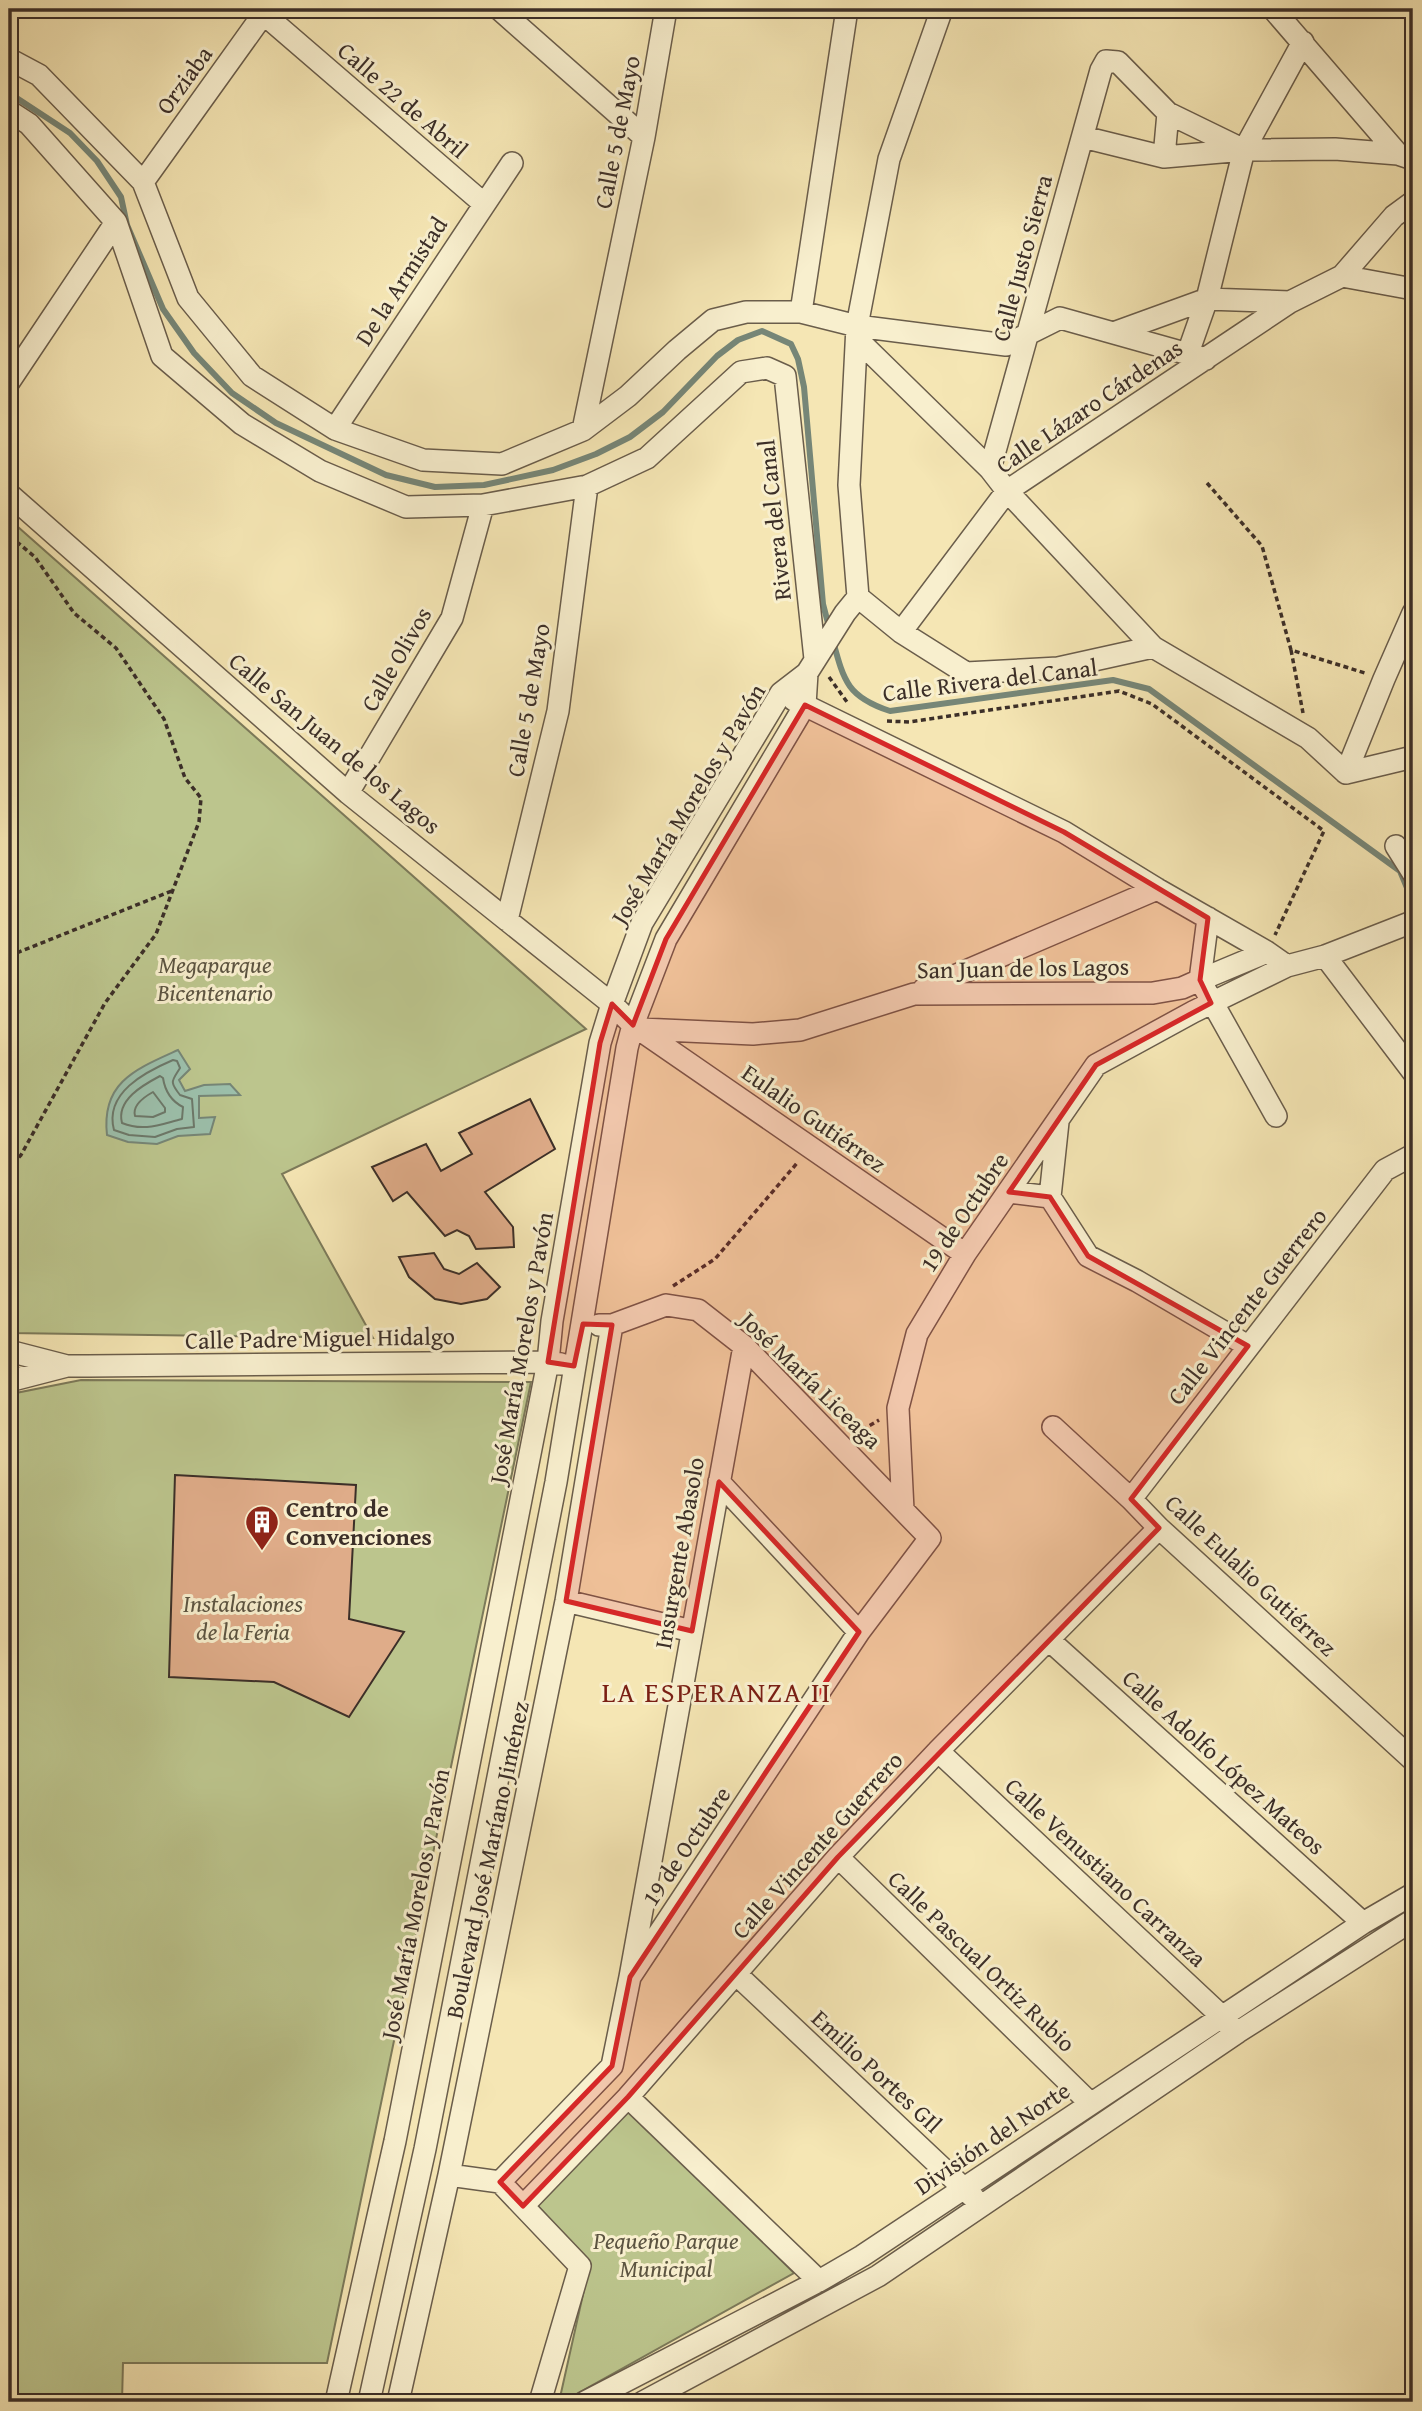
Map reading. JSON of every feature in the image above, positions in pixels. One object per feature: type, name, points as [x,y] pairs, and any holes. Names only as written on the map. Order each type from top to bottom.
[{"type":"street","points":[[499,9],[644,137]]},
{"type":"street","name":"Calle 5 de Mayo","points":[[583,429],[644,137],[666,9]]},
{"type":"street","points":[[801,312],[847,9]]},
{"type":"street","points":[[813,663],[852,605],[849,485],[857,333],[889,159],[941,9]]},
{"type":"street","points":[[1273,9],[1406,156]]},
{"type":"street","name":"Orziaba","points":[[143,182],[263,11]]},
{"type":"street","name":"Calle 22 de Abril","points":[[263,11],[483,203]]},
{"type":"street","points":[[1197,356],[1207,299],[1244,150],[1303,42]]},
{"type":"street","points":[[9,58],[39,75],[143,182],[188,298],[252,376],[335,429],[423,460],[502,464],[583,429],[628,397],[713,320],[746,312],[801,312],[857,333],[990,469],[1007,491],[1153,647],[1308,738],[1346,773]]},
{"type":"street","name":"Calle Justo Sierra","points":[[990,469],[1101,70],[1106,61],[1118,62],[1168,113]]},
{"type":"street","points":[[9,111],[29,124],[116,222],[162,356],[242,424],[320,471],[406,507],[483,505],[587,486]]},
{"type":"street","points":[[1164,157],[1168,113],[1244,150]]},
{"type":"street","points":[[1083,137],[1164,157],[1244,150],[1335,149],[1406,156]]},
{"type":"street","name":"De la Armistad","points":[[335,429],[512,163]]},
{"type":"street","name":"Calle Lázaro Cárdenas","points":[[901,632],[1007,491],[1197,356],[1290,302],[1342,276],[1394,216],[1413,202]]},
{"type":"street","points":[[9,382],[116,222]]},
{"type":"street","points":[[1342,276],[1413,289]]},
{"type":"street","points":[[1116,332],[1207,299],[1290,302]]},
{"type":"street","name":"Calle Lázaro Cárdenas","points":[[857,333],[1006,345],[1060,318],[1197,356]]},
{"type":"street","name":"Rivera del Canal","points":[[587,486],[647,458],[741,372],[767,368],[785,376],[813,663]]},
{"type":"street","name":"Calle 5 de Mayo","points":[[507,920],[558,711],[587,486]]},
{"type":"street","name":"Calle San Juan de los Lagos","points":[[9,494],[348,793],[612,1004],[637,1027]]},
{"type":"street","name":"Calle Olivos","points":[[348,793],[452,618],[483,505]]},
{"type":"street","name":"Calle Rivera del Canal","points":[[852,605],[966,673],[1058,668],[1153,647]]},
{"type":"street","points":[[1346,773],[1413,613]]},
{"type":"street","name":"José María Morelos y Pavón","points":[[336,2402],[397,2128],[548,1362],[552,1321],[600,1043],[642,923],[781,693],[813,663]]},
{"type":"street","name":"José María Morelos y Pavón","points":[[369,2402],[431,2121],[556,1482],[627,1048],[637,1027],[666,939],[805,705],[813,663]]},
{"type":"street","points":[[781,693],[1064,832],[1287,966]]},
{"type":"street","points":[[1346,773],[1413,757]]},
{"type":"street","points":[[1396,846],[1413,873]]},
{"type":"street","points":[[914,994],[1157,889]]},
{"type":"street","points":[[1208,918],[1200,980],[1202,1007],[1276,1116]]},
{"type":"street","name":"19 de Octubre","points":[[903,1510],[898,1408],[917,1334],[965,1254],[1096,1065],[1202,1007],[1287,966],[1325,956],[1412,922]]},
{"type":"street","name":"San Juan de los Lagos","points":[[637,1027],[753,1034],[800,1030],[914,994],[1153,993],[1182,988],[1267,952]]},
{"type":"street","points":[[1325,956],[1413,1072]]},
{"type":"street","name":"Eulalio Gutiérrez","points":[[637,1027],[965,1254]]},
{"type":"street","points":[[1058,1120],[1050,1197],[1088,1256],[1138,1281],[1248,1346]]},
{"type":"street","name":"Calle Vincente Guerrero","points":[[1131,1499],[1385,1170],[1413,1155]]},
{"type":"street","points":[[1009,1192],[1050,1197]]},
{"type":"street","name":"José María Liceaga","points":[[552,1321],[612,1325],[666,1305],[698,1310],[744,1346],[930,1538]]},
{"type":"street","name":"Boulevard José Maríano Jiménez","points":[[398,2402],[449,2175],[566,1601],[612,1325]]},
{"type":"street","name":"Insurgente Abasolo","points":[[630,1977],[744,1346]]},
{"type":"street","points":[[10,1383],[15,1352]]},
{"type":"street","name":"Calle Padre Miguel Hidalgo","points":[[15,1352],[66,1366],[548,1362],[575,1366]]},
{"type":"street","name":"Calle Padre Miguel Hidalgo","points":[[10,1383],[66,1366]]},
{"type":"street","name":"Calle Eulalio Gutiérrez","points":[[1053,1427],[1159,1528],[1413,1760]]},
{"type":"street","points":[[719,1482],[859,1632]]},
{"type":"street","name":"Calle Vincente Guerrero","points":[[523,2206],[628,2097],[838,1857],[938,1751],[1159,1528]]},
{"type":"street","name":"19 de Octubre","points":[[500,2182],[612,2066],[630,1977],[859,1632],[930,1538]]},
{"type":"street","points":[[566,1601],[692,1631]]},
{"type":"street","name":"Calle Adolfo López Mateos","points":[[1049,1640],[1363,1923]]},
{"type":"street","name":"Calle Venustiano Carranza","points":[[938,1751],[1230,2024]]},
{"type":"street","name":"Calle Pascual Ortiz Rubio","points":[[838,1857],[1090,2103]]},
{"type":"street","name":"División del Norte","points":[[643,2402],[878,2276],[983,2206],[1363,1923],[1413,1894]]},
{"type":"street","name":"División del Norte","points":[[586,2402],[862,2256],[1090,2103],[1413,1920]]},
{"type":"street","name":"Emilio Portes GIl","points":[[736,1974],[983,2206]]},
{"type":"street","points":[[628,2097],[819,2281]]},
{"type":"street","points":[[449,2175],[500,2182],[580,2266],[540,2402]]},
{"type":"path","points":[[1207,483],[1262,546],[1291,650],[1308,738]]},
{"type":"path","points":[[9,538],[35,557],[74,613],[116,648],[164,719],[185,778],[201,798],[199,822],[156,934],[105,1003],[20,1155],[9,1168]]},
{"type":"path","points":[[1291,650],[1384,679]]},
{"type":"path","name":"Calle Rivera del Canal","points":[[813,663],[855,708]]},
{"type":"path","name":"Calle Rivera del Canal","points":[[883,721],[909,722],[1119,691],[1152,704],[1324,831],[1267,952]]},
{"type":"path","points":[[9,956],[174,890]]},
{"type":"path","points":[[669,1288],[715,1259],[811,1147]]},
{"type":"path","points":[[839,1443],[898,1408]]},
{"type":"highlighted area","points":[[805,705],[1064,832],[1208,918],[1200,980],[1211,1003],[1096,1065],[1009,1192],[1050,1197],[1088,1256],[1248,1346],[1131,1499],[1159,1528],[838,1857],[628,2097],[523,2206],[500,2182],[612,2066],[630,1977],[859,1632],[719,1482],[692,1631],[566,1601],[612,1325],[583,1324],[574,1366],[548,1362],[600,1043],[612,1004],[633,1025],[666,939]]},
{"type":"green space","name":"Megaparque Bicentenario","points":[[9,519],[586,1029],[282,1174],[373,1338],[9,1333]]},
{"type":"green space","name":"Instalaciones de la Feria","points":[[81,1380],[531,1382],[327,2363],[123,2363],[122,2402],[9,2402],[9,1403],[16,1393]]},
{"type":"green space","name":"Pequeño Parque Municipal","points":[[628,2109],[794,2273],[559,2402],[590,2263],[535,2203]]},
{"type":"water","points":[[178,1050],[190,1069],[179,1080],[185,1091],[204,1085],[230,1084],[240,1095],[199,1096],[199,1118],[215,1117],[210,1134],[178,1136],[157,1144],[128,1142],[107,1135],[110,1102],[124,1080],[135,1071]]},
{"type":"building","points":[[530,1099],[555,1149],[485,1192],[513,1227],[514,1247],[476,1249],[469,1236],[457,1230],[445,1236],[407,1192],[393,1201],[372,1167],[426,1144],[441,1171],[472,1154],[459,1133]]},
{"type":"building","points":[[434,1253],[444,1269],[459,1274],[477,1263],[500,1287],[487,1299],[461,1304],[435,1299],[409,1277],[399,1257]]},
{"type":"building","name":"Centro de Convenciones","points":[[175,1475],[356,1485],[349,1619],[404,1632],[349,1717],[274,1682],[169,1677]]},
{"type":"waterway","points":[[9,93],[70,133],[97,161],[121,197],[127,225],[163,309],[194,353],[232,393],[276,423],[386,475],[435,487],[484,485],[553,470],[596,454],[630,437],[663,412],[717,356],[738,340],[762,331],[791,344],[798,359],[804,387],[823,604],[829,627]]},
{"type":"waterway","points":[[833,641],[845,677],[856,694],[890,711],[1113,680],[1149,689],[1400,871],[1413,902]]},
{"type":"place","name":"Centro de Convenciones","points":[[262,1552]]},
{"type":"district","name":"LA ESPERANZA II","points":[[717,1691]]}]
